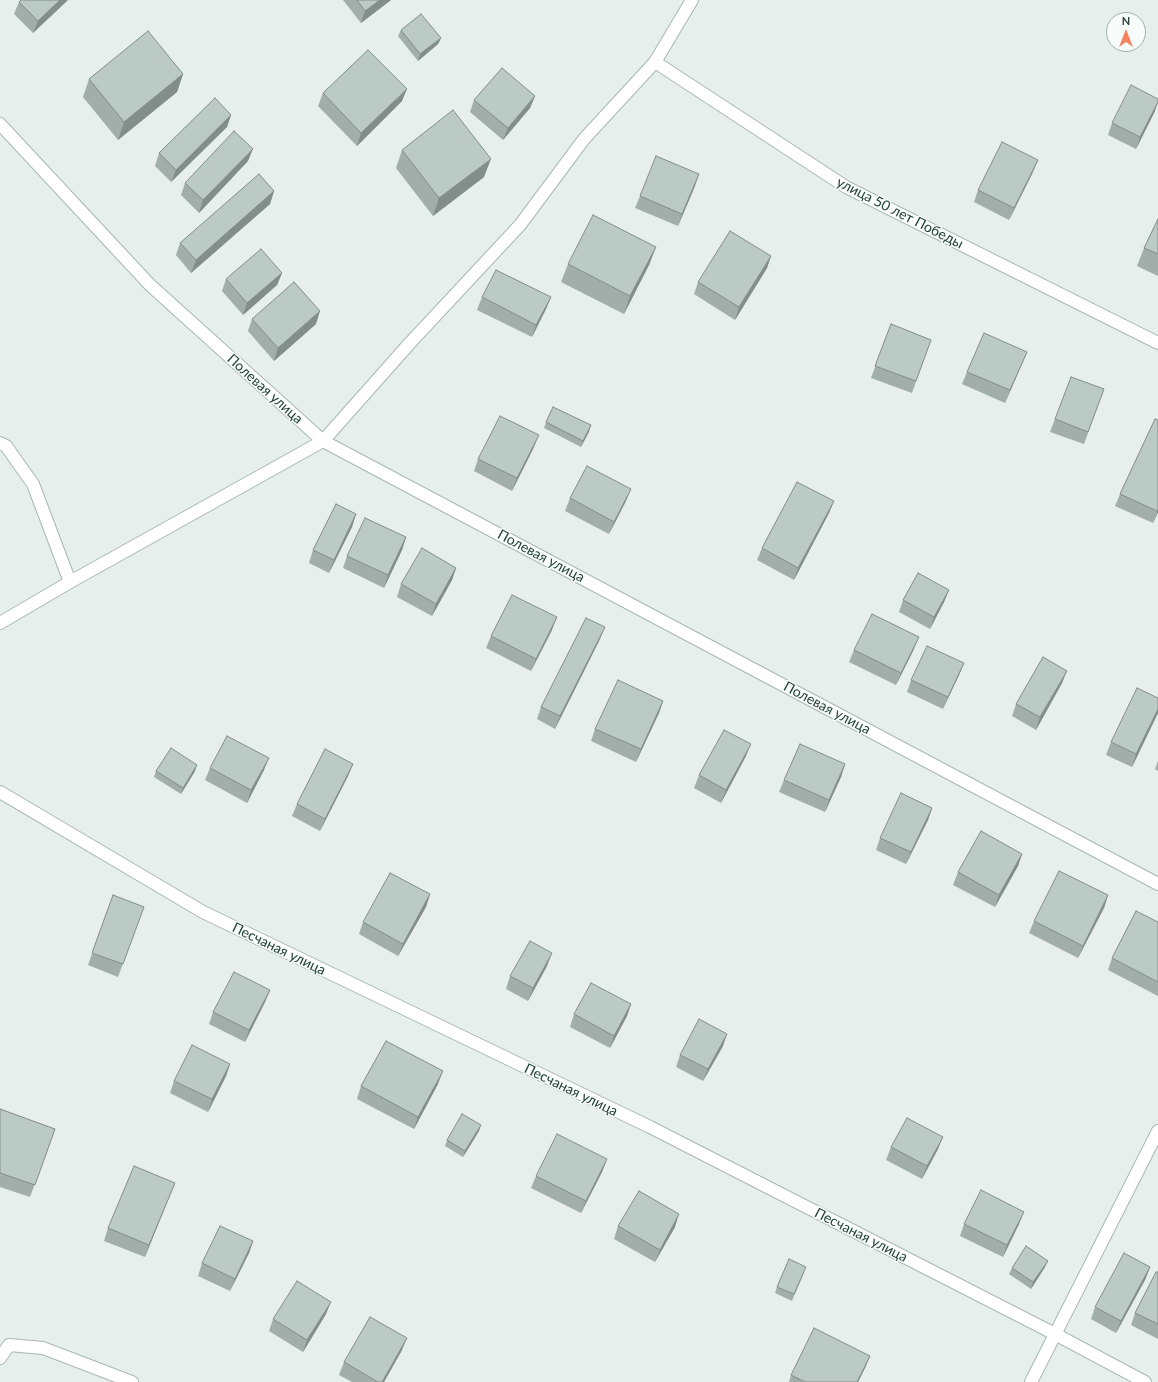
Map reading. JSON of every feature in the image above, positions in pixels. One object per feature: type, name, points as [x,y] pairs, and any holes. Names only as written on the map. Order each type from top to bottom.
[{"type":"street","points":[[0,623],[70,582],[323,441],[409,344],[520,225],[584,139],[655,62],[692,0]]},
{"type":"street","name":"улица 50 лет Победы","points":[[655,62],[846,187],[1158,342]]},
{"type":"street","name":"Полевая улица","points":[[0,124],[150,285],[323,441],[1158,884]]},
{"type":"street","points":[[0,443],[6,446],[33,484],[70,582]]},
{"type":"street","name":"Песчаная улица","points":[[0,792],[203,912],[650,1127],[1055,1334],[1145,1382]]},
{"type":"street","points":[[1030,1382],[1158,1131]]},
{"type":"street","points":[[0,1358],[10,1345],[43,1348],[132,1382]]},
{"type":"building","points":[[21,0],[60,0],[38,21],[19,2]]},
{"type":"building","points":[[357,0],[380,0],[365,11]]},
{"type":"building","points":[[421,14],[441,38],[420,54],[401,30]]},
{"type":"building","points":[[148,31],[183,74],[124,122],[89,79]]},
{"type":"building","points":[[368,50],[407,89],[361,133],[323,93]]},
{"type":"building","points":[[502,68],[535,96],[508,128],[474,100]]},
{"type":"building","points":[[1131,85],[1158,99],[1158,102],[1140,137],[1112,123]]},
{"type":"building","points":[[215,98],[231,115],[176,170],[159,153]]},
{"type":"building","points":[[453,110],[491,159],[439,198],[402,150]]},
{"type":"building","points":[[234,131],[253,149],[203,200],[185,183]]},
{"type":"building","points":[[1002,142],[1038,160],[1014,208],[978,190]]},
{"type":"building","points":[[656,156],[699,174],[682,214],[640,196]]},
{"type":"building","points":[[259,174],[274,191],[196,260],[180,243]]},
{"type":"building","points":[[593,215],[656,247],[630,296],[568,264]]},
{"type":"building","points":[[1158,219],[1158,254],[1144,248]]},
{"type":"building","points":[[730,231],[771,256],[739,307],[698,282]]},
{"type":"building","points":[[261,249],[282,273],[247,303],[226,279]]},
{"type":"building","points":[[496,270],[551,297],[536,325],[482,297]]},
{"type":"building","points":[[294,282],[320,311],[278,348],[252,319]]},
{"type":"building","points":[[891,324],[931,340],[916,381],[875,366]]},
{"type":"building","points":[[984,333],[1027,352],[1010,390],[967,372]]},
{"type":"building","points":[[1071,377],[1104,389],[1088,432],[1055,419]]},
{"type":"building","points":[[553,407],[591,425],[583,441],[546,422]]},
{"type":"building","points":[[500,416],[539,435],[517,478],[478,459]]},
{"type":"building","points":[[1155,419],[1158,420],[1157,511],[1120,494]]},
{"type":"building","points":[[587,466],[631,489],[614,522],[570,498]]},
{"type":"building","points":[[797,482],[834,501],[798,568],[762,548]]},
{"type":"building","points":[[336,504],[356,514],[334,560],[313,550]]},
{"type":"building","points":[[365,518],[406,537],[388,575],[347,556]]},
{"type":"building","points":[[422,548],[456,568],[436,604],[401,584]]},
{"type":"building","points":[[918,573],[949,590],[934,617],[903,600]]},
{"type":"building","points":[[512,595],[557,617],[536,659],[491,636]]},
{"type":"building","points":[[872,614],[919,637],[901,673],[854,650]]},
{"type":"building","points":[[586,618],[605,627],[560,716],[541,707]]},
{"type":"building","points":[[927,646],[964,663],[948,697],[911,680]]},
{"type":"building","points":[[1043,657],[1067,671],[1040,717],[1016,704]]},
{"type":"building","points":[[618,680],[663,701],[641,749],[595,729]]},
{"type":"building","points":[[1137,688],[1158,698],[1158,709],[1136,754],[1111,742]]},
{"type":"building","points":[[724,730],[751,744],[726,790],[699,775]]},
{"type":"building","points":[[227,736],[269,758],[251,790],[210,768]]},
{"type":"building","points":[[800,744],[845,764],[829,800],[784,780]]},
{"type":"building","points":[[171,748],[197,765],[183,788],[156,771]]},
{"type":"building","points":[[325,749],[353,764],[325,819],[297,804]]},
{"type":"building","points":[[901,793],[932,808],[911,852],[880,838]]},
{"type":"building","points":[[981,831],[1022,854],[999,895],[958,872]]},
{"type":"building","points":[[1059,871],[1108,895],[1083,946],[1034,921]]},
{"type":"building","points":[[390,873],[430,894],[403,944],[363,922]]},
{"type":"building","points":[[113,895],[144,907],[123,964],[92,953]]},
{"type":"building","points":[[1136,911],[1158,922],[1158,982],[1112,958]]},
{"type":"building","points":[[530,941],[552,953],[533,988],[510,976]]},
{"type":"building","points":[[234,972],[270,990],[249,1030],[213,1012]]},
{"type":"building","points":[[591,983],[631,1004],[614,1036],[574,1014]]},
{"type":"building","points":[[699,1019],[727,1034],[708,1069],[680,1055]]},
{"type":"building","points":[[386,1041],[443,1071],[418,1117],[361,1086]]},
{"type":"building","points":[[192,1045],[230,1064],[212,1099],[174,1081]]},
{"type":"building","points":[[0,1109],[55,1129],[35,1185],[0,1173]]},
{"type":"building","points":[[462,1114],[481,1125],[465,1151],[447,1140]]},
{"type":"building","points":[[907,1118],[943,1137],[927,1166],[891,1147]]},
{"type":"building","points":[[557,1134],[607,1159],[586,1201],[536,1176]]},
{"type":"building","points":[[134,1166],[175,1183],[149,1245],[108,1228]]},
{"type":"building","points":[[981,1190],[1024,1212],[1007,1245],[964,1224]]},
{"type":"building","points":[[639,1191],[679,1214],[660,1250],[618,1226]]},
{"type":"building","points":[[220,1226],[253,1241],[235,1279],[202,1263]]},
{"type":"building","points":[[1026,1246],[1048,1261],[1033,1282],[1012,1268]]},
{"type":"building","points":[[1124,1253],[1150,1267],[1121,1321],[1095,1307]]},
{"type":"building","points":[[789,1259],[806,1267],[794,1294],[777,1287]]},
{"type":"building","points":[[1156,1272],[1158,1272],[1158,1324],[1135,1313]]},
{"type":"building","points":[[297,1281],[331,1302],[307,1340],[273,1319]]},
{"type":"building","points":[[370,1317],[407,1338],[382,1382],[378,1382],[344,1362]]},
{"type":"building","points":[[814,1328],[870,1356],[857,1382],[805,1382],[791,1375]]}]
